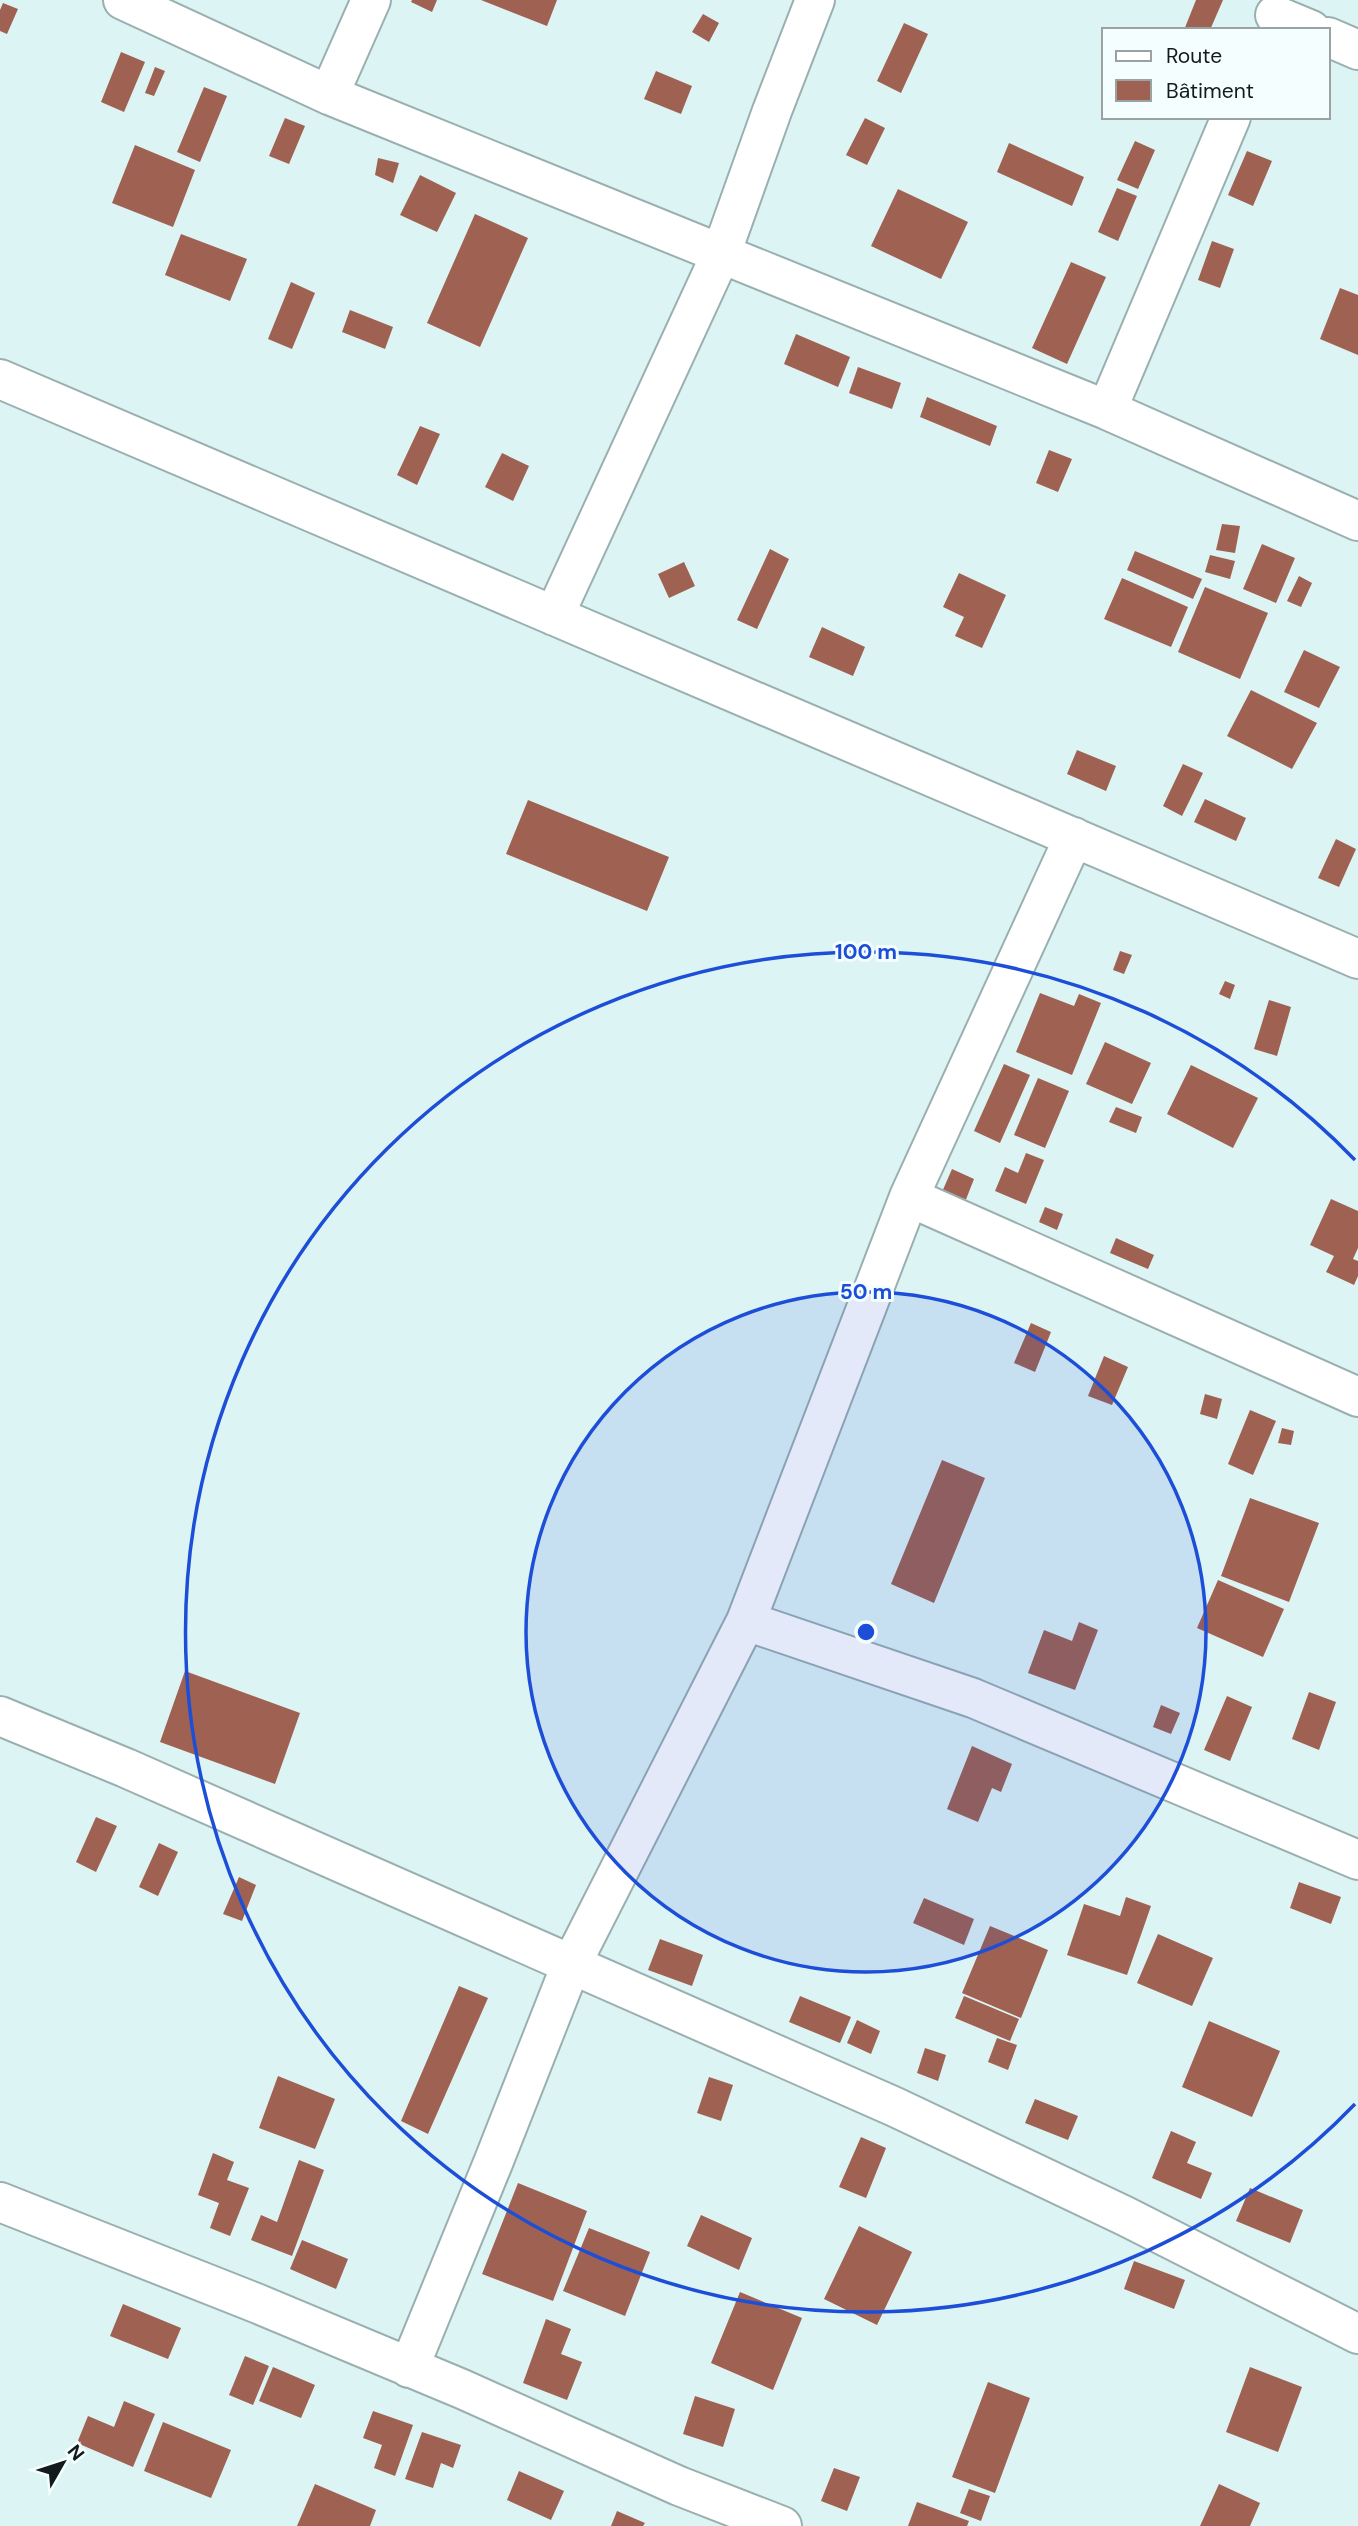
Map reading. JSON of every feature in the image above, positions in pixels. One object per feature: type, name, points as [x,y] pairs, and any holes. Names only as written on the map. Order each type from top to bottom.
[{"type":"street","points":[[123,0],[329,95],[1107,410],[1358,521]]},
{"type":"street","points":[[329,95],[371,0]]},
{"type":"street","points":[[554,616],[721,254],[815,0]]},
{"type":"street","points":[[1275,15],[1306,28]]},
{"type":"street","points":[[1330,38],[1358,50]]},
{"type":"street","points":[[1107,410],[1230,119]]},
{"type":"street","points":[[0,379],[1358,959]]},
{"type":"street","points":[[409,2368],[494,2163],[571,1965],[746,1621],[909,1197],[1074,837]]},
{"type":"street","points":[[909,1197],[1358,1397]]},
{"type":"street","points":[[746,1621],[973,1698],[1358,1860]]},
{"type":"street","points":[[0,1716],[126,1768],[895,2107],[1125,2216],[1358,2334]]},
{"type":"street","points":[[0,2202],[256,2303],[462,2389],[679,2486],[782,2526]]},
{"type":"building","points":[[437,0],[432,12],[411,2]]},
{"type":"building","points":[[481,0],[557,0],[547,26]]},
{"type":"building","points":[[1196,0],[1223,0],[1211,28],[1185,28]]},
{"type":"building","points":[[3,3],[18,9],[7,34],[0,31],[0,10]]},
{"type":"building","points":[[703,14],[719,23],[709,42],[692,32]]},
{"type":"building","points":[[904,23],[928,34],[901,93],[877,81]]},
{"type":"building","points":[[121,52],[145,62],[124,112],[101,102]]},
{"type":"building","points":[[155,67],[165,71],[154,96],[145,93]]},
{"type":"building","points":[[656,71],[692,86],[681,114],[644,99]]},
{"type":"building","points":[[204,87],[227,96],[200,162],[177,152]]},
{"type":"building","points":[[285,118],[305,126],[289,164],[269,156]]},
{"type":"building","points":[[865,118],[885,128],[867,165],[846,155]]},
{"type":"building","points":[[1135,141],[1155,150],[1138,189],[1117,180]]},
{"type":"building","points":[[1009,143],[1084,177],[1072,206],[997,172]]},
{"type":"building","points":[[135,145],[195,170],[173,227],[112,203]]},
{"type":"building","points":[[1247,151],[1272,161],[1253,206],[1228,195]]},
{"type":"building","points":[[378,158],[399,163],[393,183],[375,175]]},
{"type":"building","points":[[420,175],[456,193],[437,232],[400,215]]},
{"type":"building","points":[[1117,188],[1137,196],[1118,241],[1098,232]]},
{"type":"building","points":[[898,189],[968,222],[941,279],[871,246]]},
{"type":"building","points":[[475,214],[528,238],[480,347],[427,323]]},
{"type":"building","points":[[181,234],[247,259],[230,301],[165,275]]},
{"type":"building","points":[[1212,241],[1234,249],[1220,288],[1198,280]]},
{"type":"building","points":[[1071,262],[1106,277],[1067,364],[1032,348]]},
{"type":"building","points":[[291,282],[315,293],[292,349],[268,339]]},
{"type":"building","points":[[1340,288],[1358,295],[1358,355],[1320,339]]},
{"type":"building","points":[[350,310],[393,327],[385,349],[342,332]]},
{"type":"building","points":[[796,334],[850,357],[838,387],[784,364]]},
{"type":"building","points":[[858,367],[901,383],[892,409],[849,393]]},
{"type":"building","points":[[927,397],[997,426],[990,446],[920,417]]},
{"type":"building","points":[[420,426],[440,434],[417,485],[397,475]]},
{"type":"building","points":[[1049,450],[1072,459],[1058,492],[1036,483]]},
{"type":"building","points":[[502,453],[529,466],[513,501],[485,487]]},
{"type":"building","points":[[1222,524],[1240,526],[1235,553],[1216,550]]},
{"type":"building","points":[[1262,544],[1295,558],[1276,603],[1243,589]]},
{"type":"building","points":[[770,549],[789,559],[757,629],[737,620]]},
{"type":"building","points":[[1135,551],[1202,579],[1193,599],[1127,570]]},
{"type":"building","points":[[1210,555],[1235,561],[1230,579],[1205,572]]},
{"type":"building","points":[[684,562],[695,586],[669,598],[658,574]]},
{"type":"building","points":[[959,573],[1006,595],[982,648],[955,636],[964,617],[943,607]]},
{"type":"building","points":[[1299,576],[1312,583],[1301,607],[1287,601]]},
{"type":"building","points":[[1122,578],[1188,607],[1171,647],[1104,619]]},
{"type":"building","points":[[1205,587],[1268,613],[1240,679],[1178,652]]},
{"type":"building","points":[[822,627],[865,647],[853,676],[809,657]]},
{"type":"building","points":[[1304,650],[1340,667],[1319,708],[1284,692]]},
{"type":"building","points":[[1251,690],[1317,723],[1292,769],[1227,736]]},
{"type":"building","points":[[1077,750],[1116,766],[1106,791],[1067,774]]},
{"type":"building","points":[[1183,764],[1203,773],[1182,816],[1163,806]]},
{"type":"building","points":[[1205,799],[1246,818],[1236,841],[1194,822]]},
{"type":"building","points":[[528,800],[669,857],[647,911],[506,854]]},
{"type":"building","points":[[1336,839],[1356,849],[1339,887],[1318,878]]},
{"type":"building","points":[[1120,951],[1132,955],[1124,974],[1113,970]]},
{"type":"building","points":[[1225,981],[1235,985],[1230,999],[1219,994]]},
{"type":"building","points":[[1040,993],[1074,1006],[1079,994],[1101,1003],[1072,1075],[1016,1052]]},
{"type":"building","points":[[1269,1000],[1291,1007],[1277,1056],[1254,1049]]},
{"type":"building","points":[[1105,1042],[1151,1063],[1132,1104],[1086,1084]]},
{"type":"building","points":[[1004,1064],[1030,1075],[1000,1143],[974,1131]]},
{"type":"building","points":[[1191,1065],[1258,1098],[1233,1148],[1167,1114]]},
{"type":"building","points":[[1038,1078],[1069,1091],[1045,1148],[1014,1135]]},
{"type":"building","points":[[1116,1107],[1142,1117],[1136,1133],[1109,1122]]},
{"type":"building","points":[[1026,1153],[1044,1160],[1026,1204],[995,1191],[1005,1167],[1018,1173]]},
{"type":"building","points":[[952,1169],[974,1179],[965,1202],[942,1192]]},
{"type":"building","points":[[1331,1199],[1358,1211],[1358,1248],[1353,1259],[1358,1261],[1358,1276],[1354,1285],[1326,1272],[1334,1256],[1310,1245]]},
{"type":"building","points":[[1045,1207],[1063,1214],[1057,1230],[1039,1222]]},
{"type":"building","points":[[1116,1238],[1154,1255],[1148,1269],[1110,1253]]},
{"type":"building","points":[[1031,1323],[1051,1332],[1035,1372],[1014,1363]]},
{"type":"building","points":[[1104,1356],[1128,1367],[1112,1405],[1088,1396]]},
{"type":"building","points":[[1205,1394],[1222,1399],[1217,1419],[1200,1414]]},
{"type":"building","points":[[1250,1410],[1276,1421],[1253,1475],[1228,1464]]},
{"type":"building","points":[[1282,1428],[1294,1431],[1291,1445],[1278,1443]]},
{"type":"building","points":[[942,1460],[985,1478],[934,1603],[891,1584]]},
{"type":"building","points":[[1250,1498],[1319,1523],[1289,1602],[1221,1576]]},
{"type":"building","points":[[1218,1580],[1284,1609],[1263,1657],[1197,1628]]},
{"type":"building","points":[[1079,1622],[1098,1630],[1075,1690],[1028,1673],[1044,1630],[1072,1641]]},
{"type":"building","points":[[185,1671],[300,1713],[275,1784],[160,1742]]},
{"type":"building","points":[[1309,1692],[1336,1702],[1319,1750],[1292,1739]]},
{"type":"building","points":[[1227,1696],[1252,1707],[1230,1761],[1204,1750]]},
{"type":"building","points":[[1161,1705],[1180,1713],[1171,1734],[1153,1727]]},
{"type":"building","points":[[972,1746],[1012,1764],[1001,1792],[992,1788],[978,1822],[947,1809]]},
{"type":"building","points":[[96,1817],[117,1826],[96,1872],[76,1862]]},
{"type":"building","points":[[159,1843],[178,1852],[158,1896],[139,1887]]},
{"type":"building","points":[[239,1877],[256,1885],[242,1921],[223,1914]]},
{"type":"building","points":[[1299,1882],[1341,1897],[1331,1924],[1290,1908]]},
{"type":"building","points":[[1126,1897],[1151,1906],[1127,1975],[1067,1955],[1084,1904],[1120,1916]]},
{"type":"building","points":[[924,1898],[974,1919],[964,1945],[913,1923]]},
{"type":"building","points":[[990,1926],[1048,1950],[1021,2018],[962,1993]]},
{"type":"building","points":[[1158,1934],[1213,1958],[1192,2006],[1137,1983]]},
{"type":"building","points":[[660,1939],[703,1955],[692,1986],[648,1970]]},
{"type":"building","points":[[459,1986],[488,1998],[428,2134],[401,2121]]},
{"type":"building","points":[[800,1996],[851,2017],[840,2043],[789,2022]]},
{"type":"building","points":[[964,1996],[1019,2019],[1010,2041],[955,2018]]},
{"type":"building","points":[[857,2020],[880,2031],[871,2054],[847,2043]]},
{"type":"building","points":[[1209,2021],[1280,2051],[1252,2117],[1182,2087]]},
{"type":"building","points":[[997,2038],[1017,2045],[1008,2070],[988,2062]]},
{"type":"building","points":[[925,2048],[946,2055],[938,2081],[917,2073]]},
{"type":"building","points":[[278,2076],[335,2099],[315,2149],[259,2128]]},
{"type":"building","points":[[709,2077],[733,2085],[721,2121],[697,2113]]},
{"type":"building","points":[[1035,2099],[1078,2116],[1068,2140],[1025,2123]]},
{"type":"building","points":[[1171,2131],[1196,2142],[1187,2163],[1212,2173],[1201,2199],[1152,2178]]},
{"type":"building","points":[[861,2137],[886,2148],[866,2198],[839,2187]]},
{"type":"building","points":[[213,2153],[234,2162],[227,2180],[249,2188],[230,2236],[210,2228],[219,2203],[198,2195]]},
{"type":"building","points":[[299,2160],[324,2170],[292,2256],[251,2240],[261,2215],[277,2222]]},
{"type":"building","points":[[518,2183],[587,2211],[553,2301],[482,2274]]},
{"type":"building","points":[[1250,2188],[1303,2210],[1290,2243],[1236,2221]]},
{"type":"building","points":[[701,2215],[752,2238],[739,2270],[687,2246]]},
{"type":"building","points":[[859,2226],[912,2252],[877,2325],[824,2299]]},
{"type":"building","points":[[589,2228],[650,2252],[625,2316],[563,2291]]},
{"type":"building","points":[[302,2240],[348,2259],[336,2289],[290,2269]]},
{"type":"building","points":[[1134,2261],[1185,2280],[1174,2309],[1124,2289]]},
{"type":"building","points":[[740,2292],[802,2318],[773,2390],[711,2363]]},
{"type":"building","points":[[123,2304],[181,2328],[168,2359],[110,2336]]},
{"type":"building","points":[[546,2319],[571,2329],[561,2354],[582,2362],[567,2400],[523,2383]]},
{"type":"building","points":[[245,2356],[269,2366],[253,2405],[229,2395]]},
{"type":"building","points":[[273,2367],[315,2385],[301,2418],[259,2401]]},
{"type":"building","points":[[1250,2367],[1302,2387],[1278,2452],[1226,2432]]},
{"type":"building","points":[[988,2382],[1030,2398],[995,2493],[952,2477]]},
{"type":"building","points":[[695,2396],[735,2409],[723,2447],[683,2434]]},
{"type":"building","points":[[124,2401],[155,2414],[133,2467],[77,2443],[88,2416],[114,2427]]},
{"type":"building","points":[[373,2411],[413,2425],[395,2476],[374,2468],[382,2445],[363,2438]]},
{"type":"building","points":[[163,2422],[231,2450],[211,2498],[144,2471]]},
{"type":"building","points":[[422,2432],[461,2445],[453,2468],[441,2463],[433,2488],[405,2479]]},
{"type":"building","points":[[834,2468],[860,2477],[847,2511],[821,2501]]},
{"type":"building","points":[[519,2471],[564,2491],[551,2520],[507,2500]]},
{"type":"building","points":[[315,2484],[376,2510],[370,2526],[297,2526]]},
{"type":"building","points":[[1219,2484],[1260,2503],[1250,2526],[1200,2526]]},
{"type":"building","points":[[969,2489],[990,2496],[981,2521],[960,2513]]},
{"type":"building","points":[[917,2502],[969,2521],[967,2526],[908,2526]]},
{"type":"building","points":[[617,2511],[645,2523],[643,2526],[611,2526]]}]
